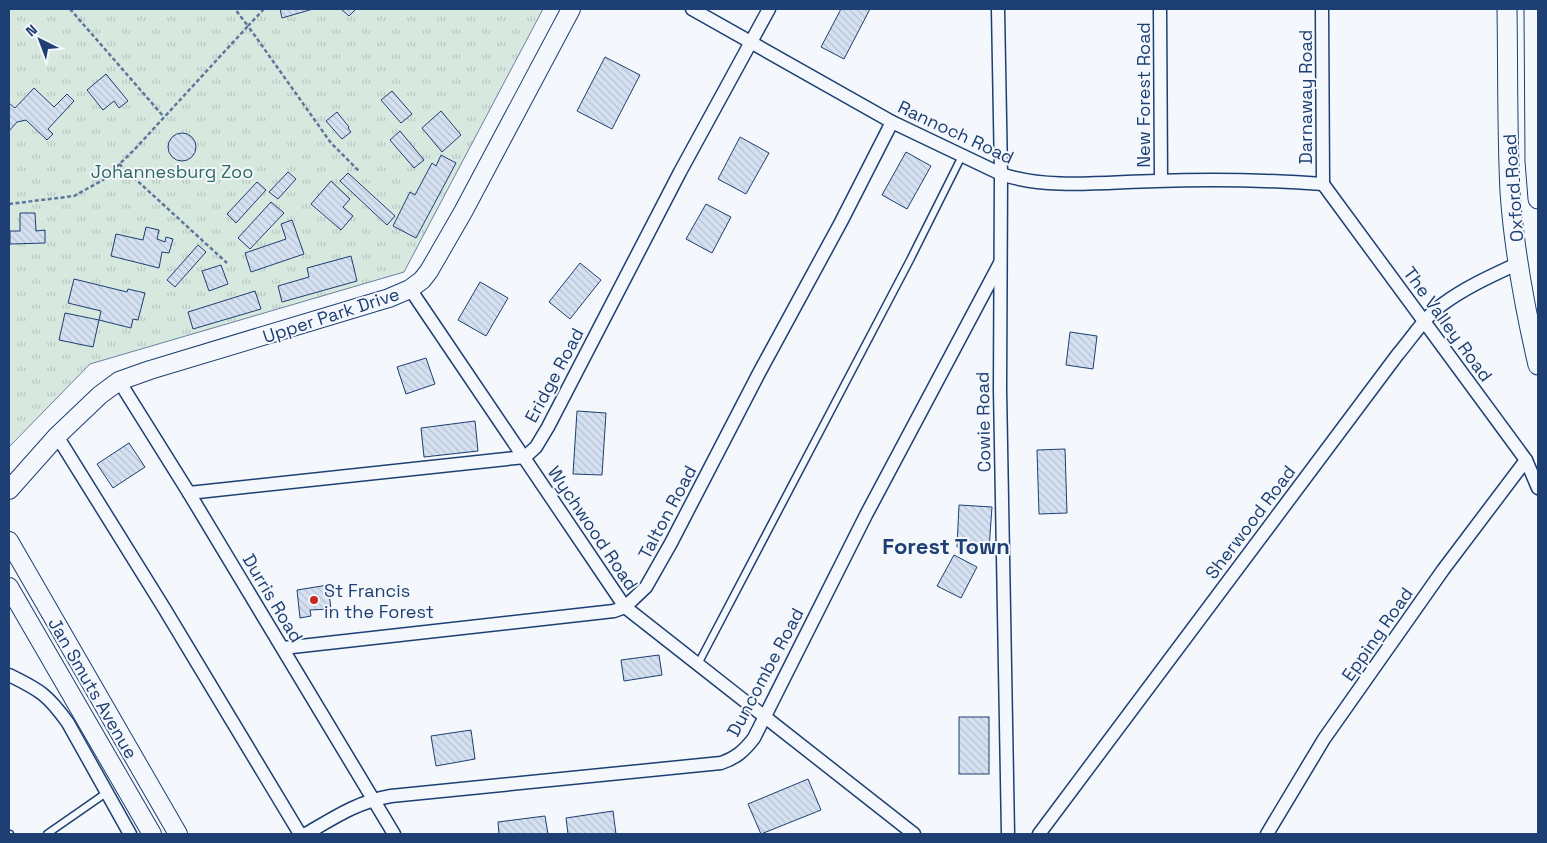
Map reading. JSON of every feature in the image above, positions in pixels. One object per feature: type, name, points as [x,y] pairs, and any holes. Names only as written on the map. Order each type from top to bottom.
[{"type":"main road","name":"Upper Park Drive","points":[[9,490],[16,477],[57,436],[100,395],[119,381],[389,298],[410,289],[422,280],[468,203],[571,9]]},
{"type":"main road","name":"Oxford Road","points":[[1507,9],[1510,193],[1529,328],[1538,365]]},
{"type":"main road","name":"Oxford Road","points":[[1534,9],[1535,161],[1538,199]]},
{"type":"main road","name":"Jan Smuts Avenue","points":[[9,541],[178,834]]},
{"type":"main road","name":"Jan Smuts Avenue","points":[[9,588],[152,834]]},
{"type":"street","name":"Rannoch Road","points":[[692,9],[892,122],[1001,174],[1020,181],[1049,184],[1161,180],[1323,184]]},
{"type":"street","name":"Eridge Road","points":[[525,457],[536,447],[548,427],[680,172],[769,9]]},
{"type":"street","name":"Cowie Road","points":[[998,9],[1001,174],[1001,468],[1008,834]]},
{"type":"street","name":"New Forest Road","points":[[1160,9],[1161,180]]},
{"type":"street","name":"Darnaway Road","points":[[1322,9],[1323,184]]},
{"type":"street","name":"Talton Road","points":[[625,607],[646,587],[667,551],[759,372],[841,222],[892,122]]},
{"type":"street","name":"The Valley Road","points":[[1323,184],[1526,460],[1538,488]]},
{"type":"street","name":"Duncombe Road","points":[[306,834],[355,806],[372,799],[721,763],[734,759],[744,751],[754,738],[866,515],[1000,263]]},
{"type":"street","name":"Sherwood Road","points":[[1039,834],[1398,354],[1424,323],[1441,305],[1482,280],[1519,263]]},
{"type":"street","name":"Wychwood Road","points":[[410,289],[625,607],[914,834]]},
{"type":"street","name":"Durris Road","points":[[119,381],[189,493],[394,834]]},
{"type":"street","points":[[57,436],[164,608],[300,834]]},
{"type":"street","points":[[189,493],[525,457]]},
{"type":"street","name":"Epping Road","points":[[1267,834],[1324,739],[1443,570],[1526,460]]},
{"type":"street","points":[[283,648],[614,611],[625,607]]},
{"type":"street","points":[[9,675],[33,686],[49,699],[68,724],[130,834]]},
{"type":"lane","points":[[698,664],[910,260],[962,156]]},
{"type":"lane","points":[[48,834],[106,793]]},
{"type":"path","points":[[70,9],[164,117]]},
{"type":"path","points":[[235,9],[331,143],[359,171]]},
{"type":"path","points":[[9,204],[74,196],[103,180],[264,9]]},
{"type":"path","points":[[120,164],[227,263]]},
{"type":"green space","name":"Johannesburg Zoo","points":[[9,9],[543,9],[404,272],[90,364],[9,447]]},
{"type":"building","points":[[280,9],[313,9],[282,18]]},
{"type":"building","points":[[341,9],[356,9],[349,16]]},
{"type":"building","points":[[841,9],[870,9],[844,59],[821,47]]},
{"type":"building","points":[[605,57],[640,75],[612,129],[577,111]]},
{"type":"building","points":[[106,74],[128,101],[119,108],[114,101],[103,110],[87,90]]},
{"type":"building","points":[[34,88],[54,107],[67,94],[74,101],[48,129],[53,134],[47,140],[26,120],[17,122],[9,131],[9,103],[15,108]]},
{"type":"building","points":[[392,91],[412,114],[401,123],[381,100]]},
{"type":"building","points":[[441,111],[461,135],[442,152],[422,128]]},
{"type":"building","points":[[337,112],[351,132],[342,139],[326,121]]},
{"type":"building","points":[[400,131],[424,160],[414,168],[390,140]]},
{"type":"building","points":[[182,133],[192,137],[196,147],[192,157],[182,161],[172,157],[168,147],[172,137]]},
{"type":"building","points":[[740,137],[769,153],[746,194],[718,179]]},
{"type":"building","points":[[906,152],[931,166],[907,209],[882,195]]},
{"type":"building","points":[[441,155],[456,163],[416,238],[393,226],[410,192],[415,195],[432,163],[436,166]]},
{"type":"building","points":[[288,172],[296,179],[278,199],[269,192]]},
{"type":"building","points":[[348,173],[395,216],[387,225],[340,181]]},
{"type":"building","points":[[331,181],[350,199],[343,207],[353,216],[341,230],[311,204]]},
{"type":"building","points":[[257,182],[266,190],[236,223],[227,214]]},
{"type":"building","points":[[271,202],[284,213],[250,249],[238,238]]},
{"type":"building","points":[[706,204],[731,217],[712,253],[686,239]]},
{"type":"building","points":[[20,213],[35,213],[36,231],[45,230],[45,243],[10,244],[10,231],[20,231]]},
{"type":"building","points":[[292,220],[304,254],[251,272],[245,253],[286,239],[281,224]]},
{"type":"building","points":[[146,227],[159,230],[157,239],[165,242],[166,237],[173,239],[169,253],[162,252],[159,268],[111,256],[116,234],[143,240]]},
{"type":"building","points":[[198,245],[206,252],[175,287],[167,280]]},
{"type":"building","points":[[351,256],[357,281],[282,302],[278,286],[309,277],[307,268]]},
{"type":"building","points":[[580,263],[601,280],[570,319],[549,302]]},
{"type":"building","points":[[221,265],[228,284],[209,291],[202,271]]},
{"type":"building","points":[[74,279],[127,292],[128,289],[145,293],[138,320],[133,319],[131,328],[99,320],[101,311],[68,303]]},
{"type":"building","points":[[480,282],[508,298],[486,336],[458,320]]},
{"type":"building","points":[[255,291],[261,309],[193,329],[188,312]]},
{"type":"building","points":[[65,313],[99,320],[93,347],[59,340]]},
{"type":"building","points":[[1070,332],[1097,336],[1093,369],[1066,365]]},
{"type":"building","points":[[426,358],[435,384],[406,394],[397,367]]},
{"type":"building","points":[[577,411],[606,413],[602,475],[573,474]]},
{"type":"building","points":[[475,421],[478,451],[424,457],[421,428]]},
{"type":"building","points":[[129,443],[145,467],[113,488],[97,464]]},
{"type":"building","points":[[1065,449],[1067,513],[1039,514],[1037,450]]},
{"type":"building","points":[[959,505],[992,507],[989,549],[957,547]]},
{"type":"building","points":[[954,555],[977,567],[961,598],[937,586]]},
{"type":"building","name":"St Francis in the Forest","points":[[328,585],[331,609],[310,610],[311,616],[300,618],[297,590]]},
{"type":"building","points":[[659,655],[662,675],[624,681],[621,660]]},
{"type":"building","points":[[959,717],[989,717],[989,774],[959,774]]},
{"type":"building","points":[[471,730],[475,759],[436,766],[431,736]]},
{"type":"building","points":[[808,779],[821,810],[761,834],[748,804]]},
{"type":"building","points":[[613,811],[616,834],[568,834],[566,818]]},
{"type":"building","points":[[545,816],[548,834],[499,834],[498,822]]},
{"type":"place","name":"St Francis in the Forest","points":[[314,600]]},
{"type":"district","name":"Forest Town","points":[[946,546]]}]
